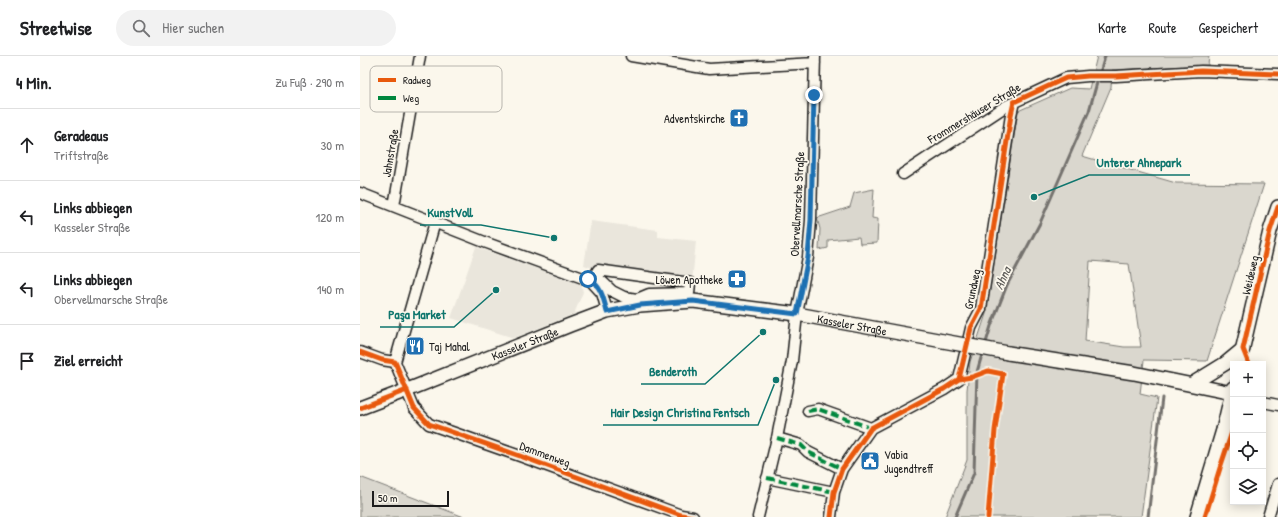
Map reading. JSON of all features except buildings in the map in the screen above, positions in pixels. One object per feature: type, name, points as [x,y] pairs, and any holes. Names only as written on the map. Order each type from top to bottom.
[{"type":"main road","name":"Weideweg","points":[[1241,361],[1270,231],[1278,207]]},
{"type":"main road","name":"Kasseler Straße","points":[[360,408],[570,324],[607,312],[640,305],[693,301],[797,314],[1008,353],[1134,372],[1230,390]]},
{"type":"main road","points":[[1192,384],[1226,364],[1243,349]]},
{"type":"main road","points":[[1197,517],[1231,397]]},
{"type":"street","name":"Jahnstraße","points":[[418,66],[420,56]]},
{"type":"street","points":[[631,56],[708,69],[815,60]]},
{"type":"street","name":"Obervellmarsche Straße","points":[[758,517],[777,438],[792,361],[797,314],[808,257],[811,220],[815,60]]},
{"type":"street","name":"Frommershäuser Straße","points":[[903,174],[1014,102],[1065,78],[1201,71],[1278,74]]},
{"type":"street","name":"Grundweg","points":[[871,428],[944,389],[959,379],[971,328],[981,309],[1014,102]]},
{"type":"street","name":"Jahnstraße","points":[[394,206],[410,112]]},
{"type":"street","points":[[360,193],[487,243],[591,280],[602,293],[607,312]]},
{"type":"street","points":[[360,352],[382,360],[395,362],[435,222]]},
{"type":"street","points":[[598,270],[690,283],[690,288],[689,293],[649,294],[637,299],[624,297],[612,291],[595,275],[598,270]]},
{"type":"street","name":"Dammenweg","points":[[395,362],[414,408],[428,424],[520,456],[681,516],[693,517]]},
{"type":"street","points":[[1266,403],[1278,405]]},
{"type":"street","points":[[808,411],[818,409],[871,428],[842,469],[834,492],[831,517]]},
{"type":"street","points":[[777,438],[801,445],[808,452],[842,469]]},
{"type":"street","points":[[767,478],[834,492]]},
{"type":"street","points":[[1268,517],[1278,484]]},
{"type":"shaded area","points":[[1097,56],[1209,56],[1208,65],[1112,70],[1111,87],[1082,156],[1176,183],[1264,184],[1207,361],[1144,360],[1140,394],[1157,398],[1141,517],[945,517],[967,460],[967,390],[970,362],[986,314],[1018,111],[1070,88],[1089,89]],"holes":[[[1090,261],[1129,264],[1141,347],[1124,347],[1085,341]]]},
{"type":"shaded area","points":[[874,189],[872,218],[878,219],[877,243],[860,244],[859,237],[828,240],[828,248],[819,250],[820,229],[817,218],[850,207],[854,193]]},
{"type":"shaded area","points":[[591,221],[658,230],[658,237],[696,241],[692,283],[598,270],[584,265]]},
{"type":"shaded area","points":[[476,247],[581,284],[583,292],[574,314],[514,338],[451,318]]},
{"type":"shaded area","points":[[360,477],[464,517],[360,517]]},
{"type":"waterway","name":"Ahna","points":[[1100,73],[1105,56]]},
{"type":"waterway","name":"Ahna","points":[[985,346],[1007,285],[1040,223],[1089,111],[1098,79]]},
{"type":"waterway","name":"Ahna","points":[[955,517],[974,473],[977,372],[983,351]]},
{"type":"waterway","points":[[1148,517],[1162,398]]},
{"type":"marked path","points":[[808,411],[818,409],[871,428]]},
{"type":"marked path","points":[[777,438],[801,445],[808,452],[842,469]]},
{"type":"marked path","points":[[767,478],[834,492]]},
{"type":"cycle path","points":[[831,517],[834,492],[842,469],[871,428],[944,389],[959,379],[971,328],[981,309],[1014,102],[1066,78],[1201,71],[1278,74]]},
{"type":"cycle path","points":[[1248,361],[1243,349],[1270,231],[1278,207]]},
{"type":"cycle path","points":[[360,352],[382,360],[395,362],[414,408],[429,424],[681,515],[693,517]]},
{"type":"cycle path","points":[[959,379],[972,377],[988,371],[1003,374],[995,430],[988,517]]},
{"type":"cycle path","points":[[360,408],[407,390]]},
{"type":"cycle path","points":[[1205,517],[1232,433]]},
{"type":"place","name":"Adventskirche","points":[[739,118]]},
{"type":"place","name":"Unterer Ahnepark","points":[[1034,197]]},
{"type":"place","name":"KunstVoll","points":[[554,238]]},
{"type":"place","name":"Löwen Apotheke","points":[[737,279]]},
{"type":"place","name":"Paşa Market","points":[[496,290]]},
{"type":"place","name":"Benderoth","points":[[763,332]]},
{"type":"place","name":"Taj Mahal","points":[[415,346]]},
{"type":"place","name":"Hair Design Christina Fentsch","points":[[776,380]]},
{"type":"place","name":"Vabia Jugendtreff","points":[[870,461]]},
{"type":"route","points":[[588,279],[591,280],[602,293],[607,312],[640,305],[693,301],[797,314],[808,257],[811,220],[814,95]]}]
